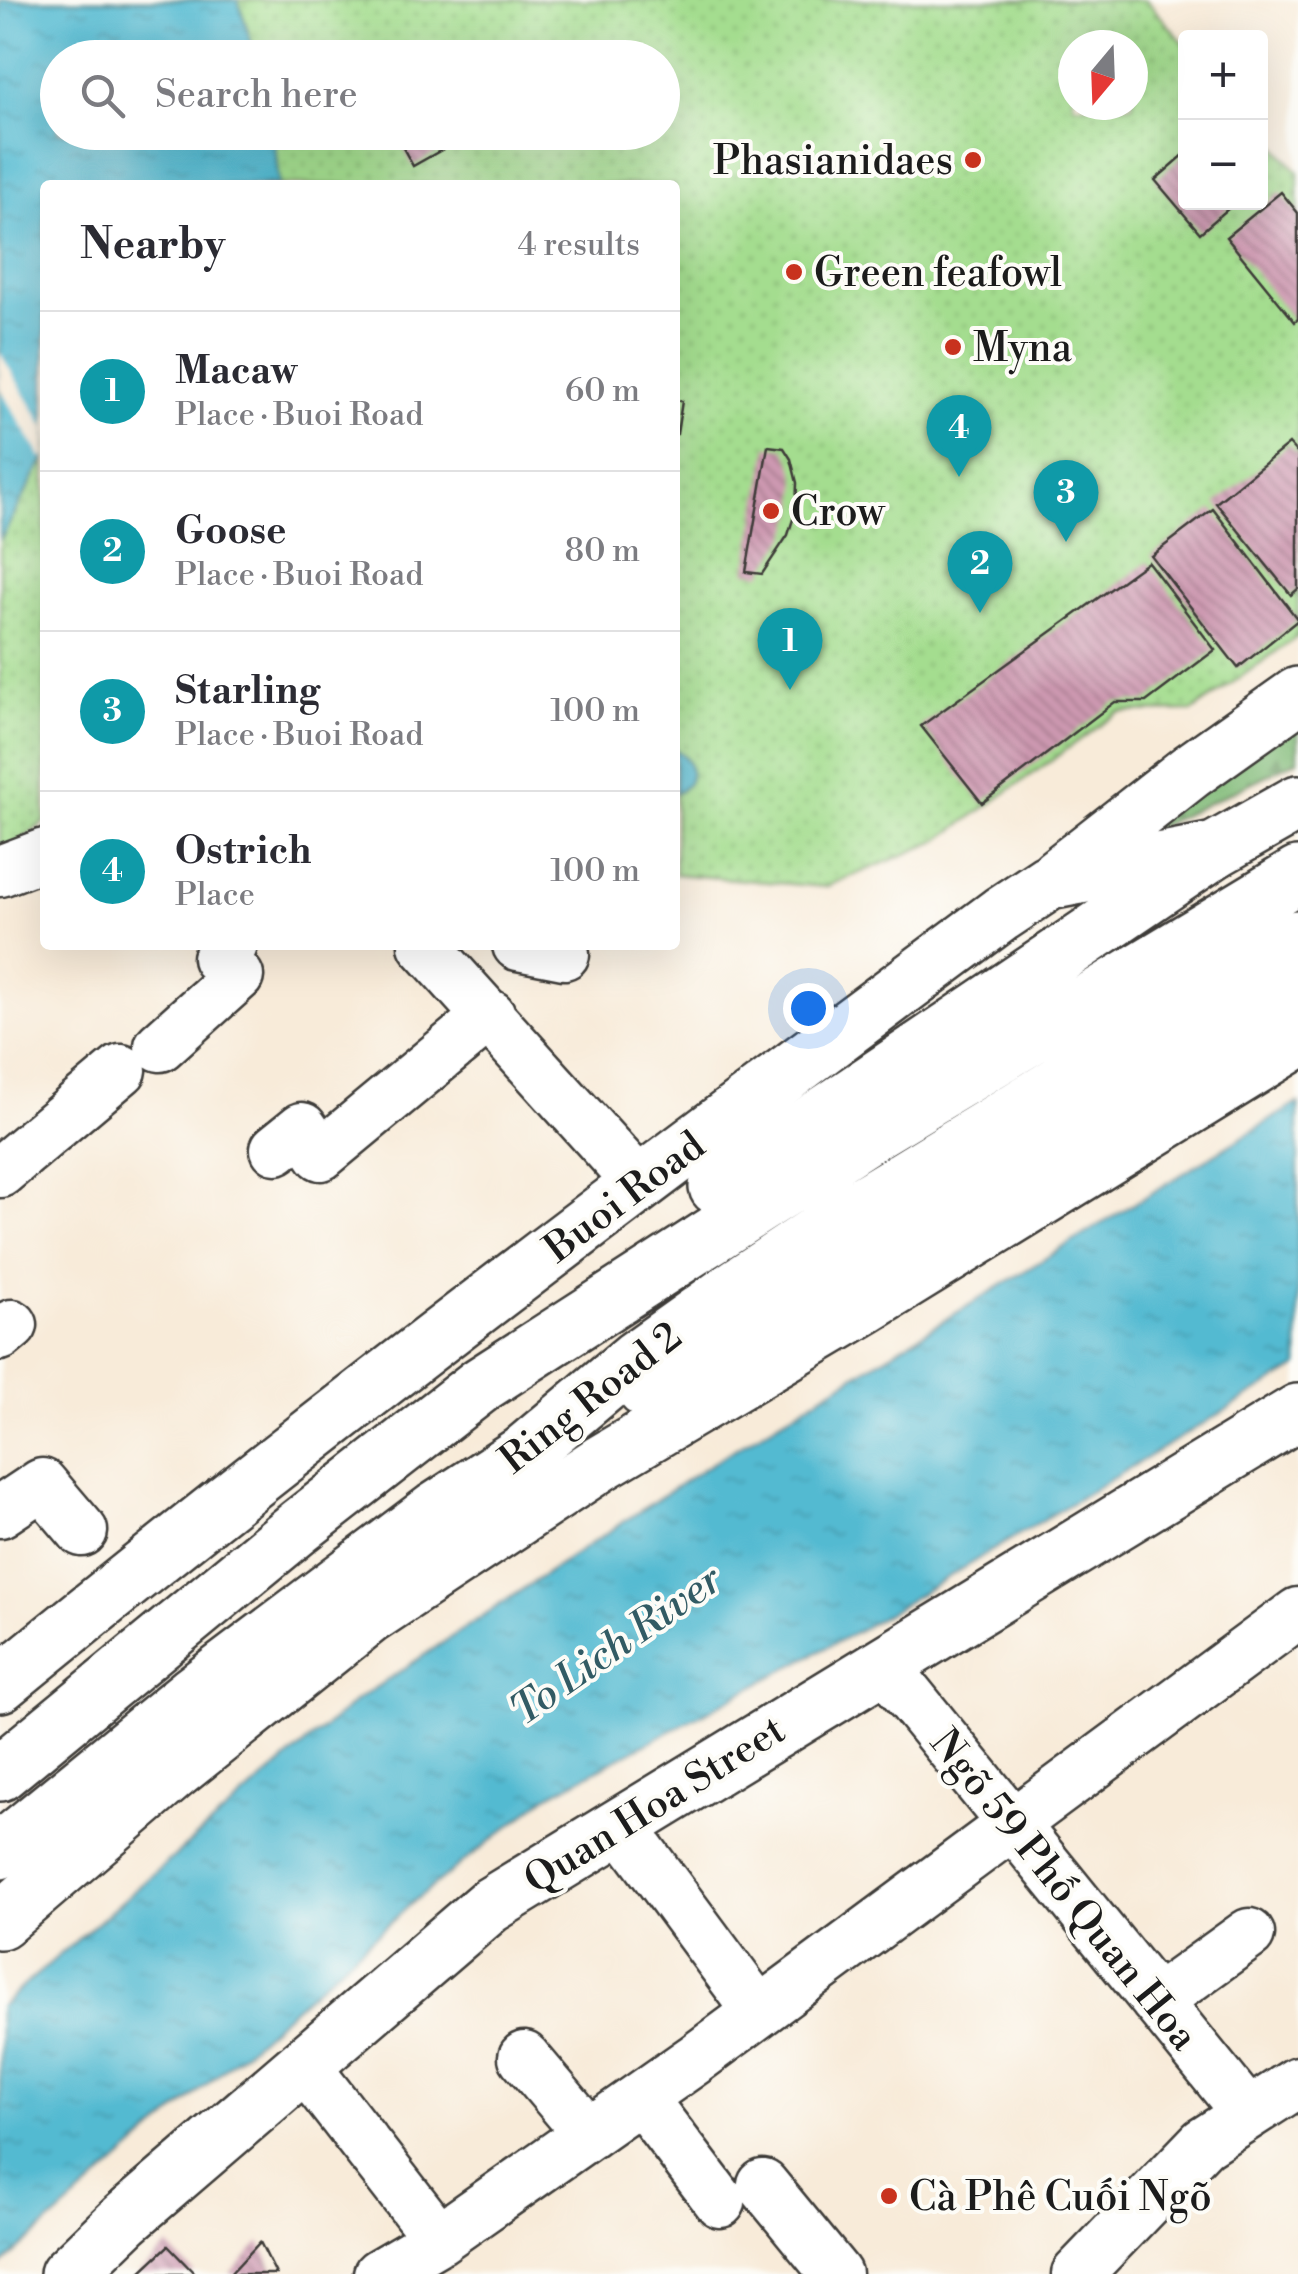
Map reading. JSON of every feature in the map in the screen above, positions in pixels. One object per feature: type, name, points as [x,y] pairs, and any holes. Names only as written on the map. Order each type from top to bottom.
[{"type":"main road","points":[[1049,882],[1191,770],[1298,695]]},
{"type":"main road","name":"Buoi Road","points":[[0,1684],[139,1570],[639,1183],[1001,914],[1049,882],[1215,850],[1298,803]]},
{"type":"main road","points":[[482,1384],[582,1276],[1215,850]]},
{"type":"main road","name":"Ring Road 2","points":[[0,1773],[300,1526],[482,1384],[865,1137],[1298,875]]},
{"type":"main road","name":"Ring Road 2","points":[[0,1851],[192,1694],[436,1510],[522,1454],[634,1359],[851,1211],[1298,938]]},
{"type":"main road","points":[[522,1454],[695,1362],[1298,992]]},
{"type":"main road","points":[[0,1921],[144,1797],[368,1617],[600,1463],[866,1306],[1298,1040]]},
{"type":"main road","name":"Quan Hoa Street","points":[[68,2274],[125,2218],[489,1906],[1298,1412]]},
{"type":"street","points":[[0,871],[40,856]]},
{"type":"street","points":[[0,1172],[238,976],[218,958],[227,950]]},
{"type":"street","points":[[429,950],[639,1183]]},
{"type":"street","points":[[276,1150],[302,1128],[321,1155],[490,1015]]},
{"type":"street","points":[[0,1512],[42,1484],[82,1531]]},
{"type":"street","points":[[379,2274],[439,2239],[641,2098],[1298,1613]]},
{"type":"street","name":"Ngõ 59 Phố Quan Hoa","points":[[883,1664],[1248,2114]]},
{"type":"street","points":[[620,1824],[759,2012]]},
{"type":"street","points":[[1156,2001],[1249,1934]]},
{"type":"street","points":[[524,2057],[589,2134]]},
{"type":"street","points":[[303,2064],[439,2239]]},
{"type":"street","points":[[1078,2274],[1203,2143],[1298,2082]]},
{"type":"street","points":[[641,2098],[741,2194],[836,2274]]},
{"type":"green space","points":[[0,0],[1146,0],[1178,36],[1178,210],[1268,210],[1268,137],[1298,172],[1298,636],[1193,711],[1119,712],[938,841],[825,887],[680,874],[680,180],[40,180],[40,826],[0,855]]},
{"type":"green space","points":[[1298,710],[1298,760],[1138,837]]},
{"type":"water","points":[[0,0],[238,0],[251,40],[40,40],[40,150],[276,150],[279,180],[40,180],[40,466],[0,541]]},
{"type":"water","points":[[680,753],[690,772],[680,790]]},
{"type":"water","name":"To Lich River","points":[[1298,1103],[1298,1367],[863,1628],[546,1797],[418,1898],[0,2267],[0,2006],[354,1702],[704,1468]]},
{"type":"pier","points":[[0,353],[40,420],[40,455],[0,389]]},
{"type":"building","points":[[404,150],[441,150],[413,166]]},
{"type":"building","points":[[1178,160],[1178,207],[1155,180]]},
{"type":"building","points":[[1281,192],[1298,213],[1295,322],[1226,237],[1259,210],[1268,210],[1268,203]]},
{"type":"building","points":[[1180,210],[1227,210],[1200,233]]},
{"type":"building","points":[[1289,444],[1298,454],[1298,589],[1291,595],[1216,503]]},
{"type":"building","points":[[768,446],[784,448],[791,459],[797,483],[796,510],[788,535],[762,574],[746,572]]},
{"type":"building","points":[[1213,509],[1298,620],[1238,668],[1151,556]]},
{"type":"building","points":[[1148,562],[1215,650],[1146,702],[1115,702],[982,803],[921,726]]},
{"type":"building","points":[[260,2242],[276,2274],[230,2274]]},
{"type":"building","points":[[168,2246],[195,2274],[138,2274]]},
{"type":"place","name":"Phasianidaes","points":[[973,160]]},
{"type":"place","name":"Green feafowl","points":[[794,272]]},
{"type":"place","name":"Myna","points":[[953,347]]},
{"type":"place","name":"Ostrich","points":[[959,477]]},
{"type":"place","name":"Crow","points":[[771,511]]},
{"type":"place","name":"Starling","points":[[1066,542]]},
{"type":"place","name":"Goose","points":[[980,613]]},
{"type":"place","name":"Macaw","points":[[790,690]]},
{"type":"place","name":"Cà Phê Cuối Ngõ","points":[[889,2196]]}]
